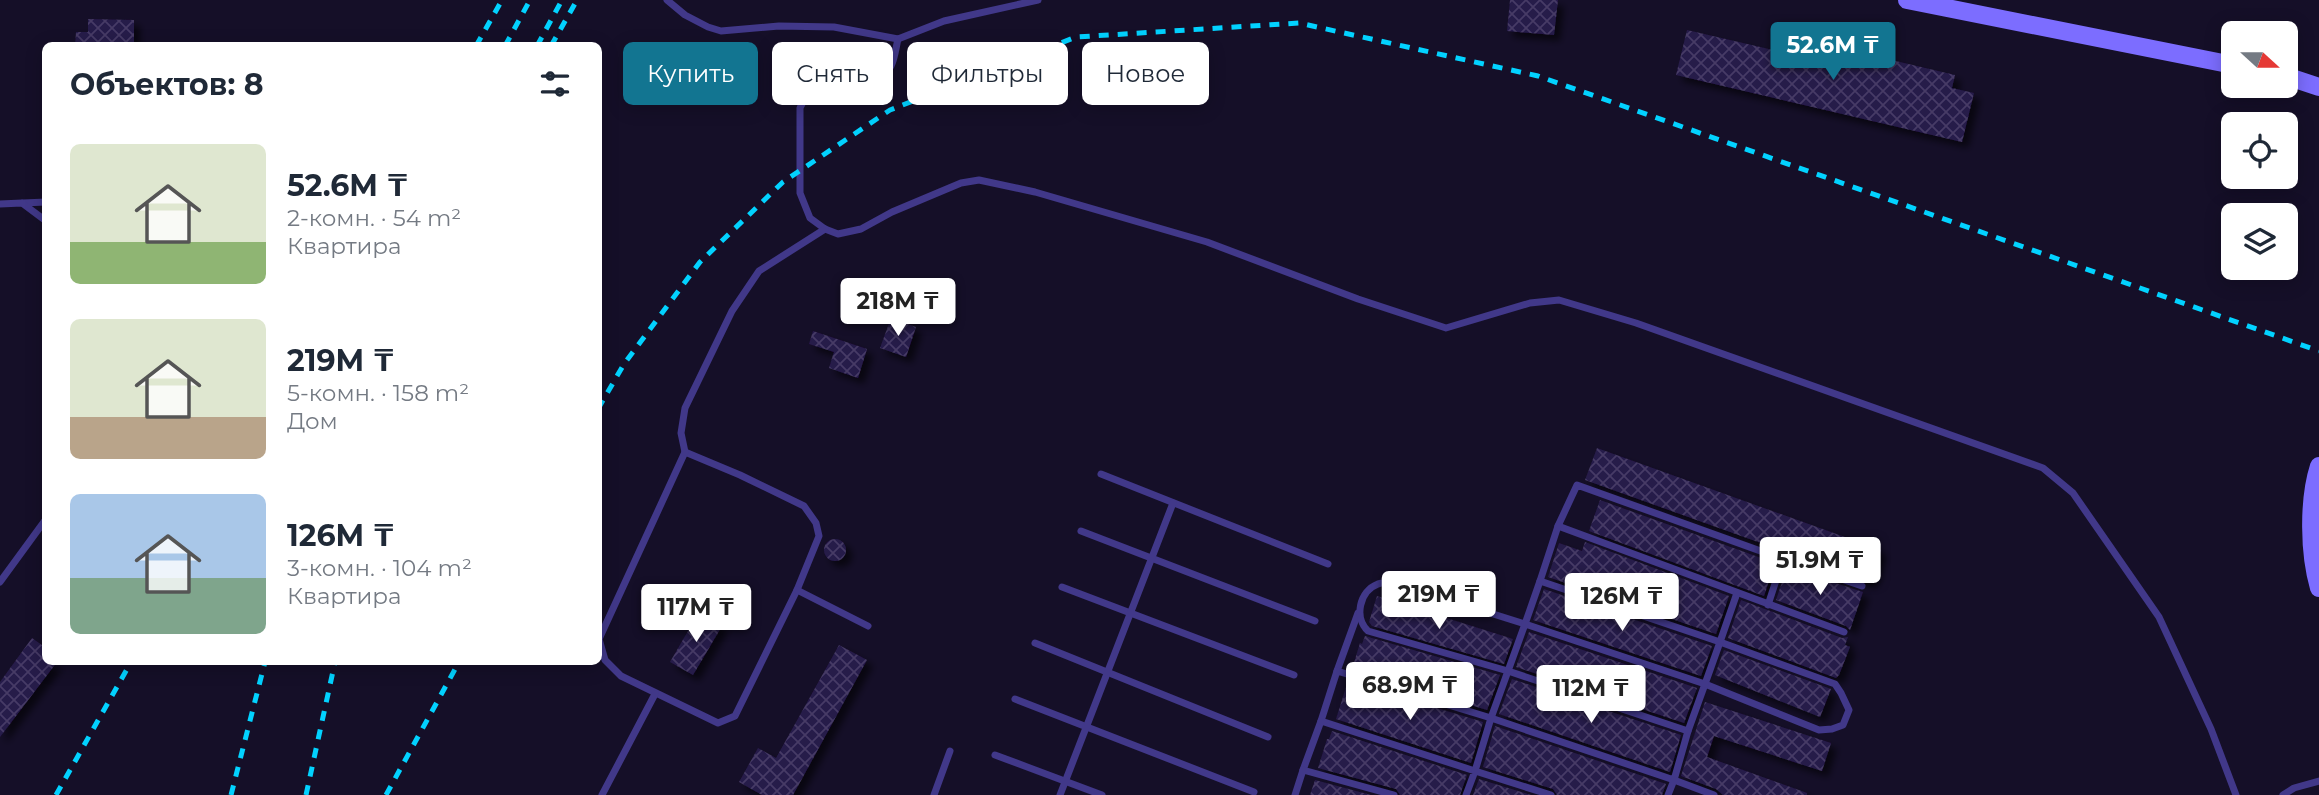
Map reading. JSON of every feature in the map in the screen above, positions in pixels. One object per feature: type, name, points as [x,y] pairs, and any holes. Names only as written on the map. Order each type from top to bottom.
[{"type":"main road","points":[[1907,0],[2221,63]]},
{"type":"main road","points":[[2298,80],[2319,88]]},
{"type":"main road","points":[[2319,467],[2312,523],[2314,570],[2319,588]]},
{"type":"lane","points":[[667,0],[685,15],[721,31],[779,26],[834,27],[898,39],[944,21],[1038,0]]},
{"type":"lane","points":[[893,60],[898,39]]},
{"type":"lane","points":[[801,105],[800,193],[810,218],[824,229],[838,234],[861,229],[892,212],[961,183],[979,180],[1035,192],[1207,242],[1446,328],[1530,303],[1559,300],[1649,328],[2043,468],[2073,494],[2159,617],[2211,729],[2236,795]]},
{"type":"lane","points":[[0,204],[42,202]]},
{"type":"lane","points":[[22,204],[42,218]]},
{"type":"lane","points":[[602,632],[685,452],[681,433],[685,408],[733,311],[760,271],[824,229]]},
{"type":"lane","points":[[602,650],[605,660],[621,676],[719,723],[735,716],[797,590],[819,537],[816,523],[804,506],[685,452]]},
{"type":"lane","points":[[1101,474],[1328,564]]},
{"type":"lane","points":[[1465,795],[1558,526],[1577,485],[1861,586]]},
{"type":"lane","points":[[1060,795],[1173,503]]},
{"type":"lane","points":[[0,582],[42,524]]},
{"type":"lane","points":[[1558,526],[1844,632]]},
{"type":"lane","points":[[1081,531],[1315,621]]},
{"type":"lane","points":[[1768,605],[1783,559]]},
{"type":"lane","points":[[1295,795],[1358,613],[1367,591],[1380,582],[1401,584],[1706,684],[1819,730],[1843,725],[1849,710],[1835,684],[1540,581]]},
{"type":"lane","points":[[1062,587],[1294,675]]},
{"type":"lane","points":[[797,590],[868,626]]},
{"type":"lane","points":[[1668,795],[1737,593]]},
{"type":"lane","points":[[1358,613],[1361,625],[1368,631],[1508,671],[1688,731]]},
{"type":"lane","points":[[1035,643],[1268,737]]},
{"type":"lane","points":[[1337,671],[1491,718],[1713,795]]},
{"type":"lane","points":[[602,795],[654,694]]},
{"type":"lane","points":[[1015,699],[1254,792]]},
{"type":"lane","points":[[1321,721],[1551,795]]},
{"type":"lane","points":[[934,795],[950,751]]},
{"type":"lane","points":[[995,755],[1102,795]]},
{"type":"lane","points":[[1303,770],[1394,795]]},
{"type":"lane","points":[[2283,795],[2294,788],[2319,781]]},
{"type":"building","points":[[1510,0],[1558,0],[1554,35],[1507,31]]},
{"type":"building","points":[[88,19],[134,20],[134,42],[75,42],[76,32],[88,32]]},
{"type":"building","points":[[1687,30],[1786,53],[1790,36],[1955,75],[1952,88],[1974,93],[1962,142],[1676,75]]},
{"type":"building","points":[[891,318],[916,327],[906,357],[880,348]]},
{"type":"building","points":[[813,331],[867,349],[858,378],[829,368],[834,352],[809,344]]},
{"type":"building","points":[[1597,448],[1881,550],[1870,582],[1585,480]]},
{"type":"building","points":[[1600,500],[1775,563],[1764,596],[1589,531]]},
{"type":"building","points":[[835,539],[843,542],[846,550],[843,558],[835,561],[827,558],[824,550],[827,542]]},
{"type":"building","points":[[1585,542],[1729,596],[1716,634],[1548,577],[1559,543],[1582,551]]},
{"type":"building","points":[[1787,567],[1863,592],[1850,630],[1846,626],[1776,600]]},
{"type":"building","points":[[1544,589],[1712,646],[1701,676],[1533,620]]},
{"type":"building","points":[[1377,596],[1513,639],[1504,664],[1372,626],[1369,622]]},
{"type":"building","points":[[1741,600],[1842,638],[1848,637],[1845,645],[1850,647],[1839,675],[1836,678],[1728,638]]},
{"type":"building","points":[[699,612],[722,626],[693,675],[670,662]]},
{"type":"building","points":[[1529,632],[1697,688],[1684,723],[1516,667]]},
{"type":"building","points":[[1365,636],[1500,675],[1487,710],[1352,669]]},
{"type":"building","points":[[32,638],[42,645],[42,665],[55,665],[0,737],[0,682]]},
{"type":"building","points":[[839,645],[867,660],[793,795],[762,795],[739,782],[758,748],[776,758]]},
{"type":"building","points":[[1724,650],[1831,689],[1820,717],[1715,675]]},
{"type":"building","points":[[1512,679],[1681,735],[1670,772],[1499,714]]},
{"type":"building","points":[[1348,681],[1483,722],[1471,763],[1336,719]]},
{"type":"building","points":[[1705,702],[1831,743],[1822,771],[1714,736],[1707,757],[1807,795],[1723,795],[1716,789],[1681,776]]},
{"type":"building","points":[[1495,726],[1666,784],[1662,795],[1557,795],[1553,789],[1483,767]]},
{"type":"building","points":[[1332,731],[1467,775],[1460,795],[1400,795],[1396,789],[1318,768]]},
{"type":"building","points":[[1479,779],[1531,795],[1473,795]]},
{"type":"building","points":[[1315,780],[1371,795],[1310,795]]},
{"type":"railway","points":[[478,42],[502,0]]},
{"type":"railway","points":[[507,42],[530,0]]},
{"type":"railway","points":[[539,42],[562,0]]},
{"type":"railway","points":[[553,42],[577,0]]},
{"type":"railway","points":[[602,402],[624,364],[700,262],[783,182],[890,110],[1076,37],[1299,23],[1538,76],[2319,351]]},
{"type":"railway","points":[[56,795],[129,665]]},
{"type":"railway","points":[[231,795],[264,665]]},
{"type":"railway","points":[[306,795],[334,665]]},
{"type":"railway","points":[[386,795],[457,665]]}]
